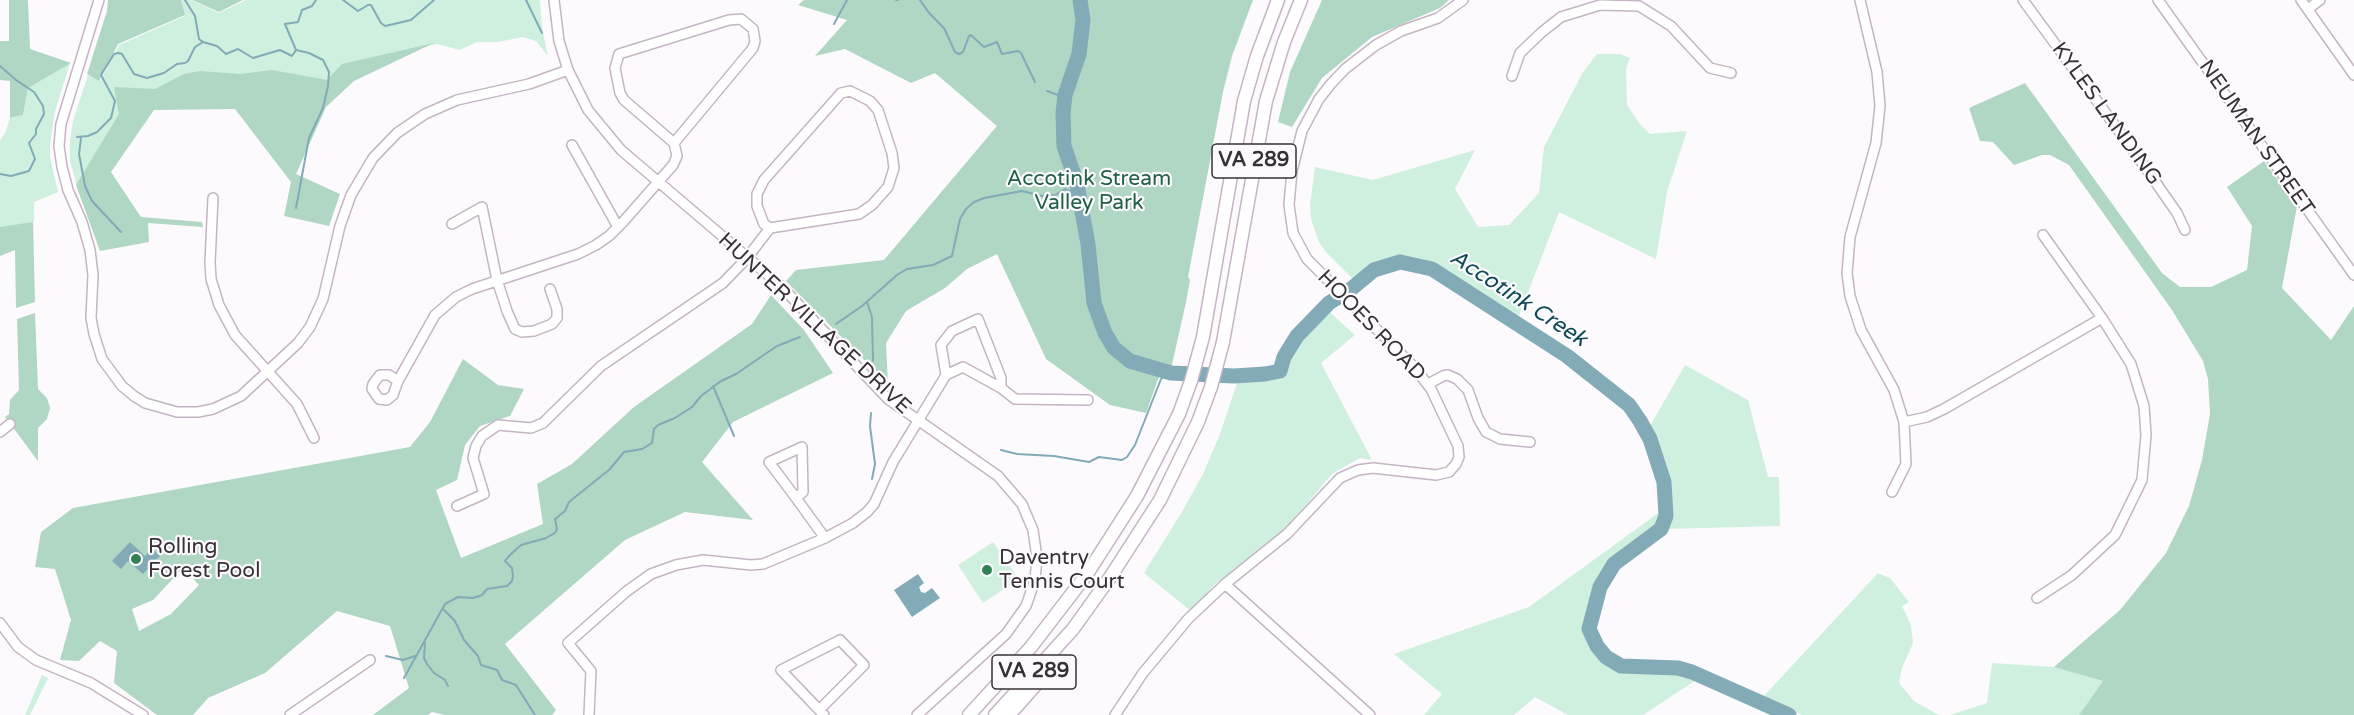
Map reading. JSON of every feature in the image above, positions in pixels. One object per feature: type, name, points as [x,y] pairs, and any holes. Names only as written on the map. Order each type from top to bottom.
[{"type":"main road","name":"VA 289","points":[[969,715],[1031,647],[1087,573],[1137,496],[1179,414],[1196,366],[1242,108],[1257,56],[1278,0]]},
{"type":"main road","name":"VA 289","points":[[995,715],[1072,629],[1111,576],[1144,526],[1175,472],[1198,422],[1216,372],[1226,326],[1266,101],[1300,0]]},
{"type":"main road","points":[[1009,715],[1041,679],[1072,629]]},
{"type":"street","points":[[99,0],[65,110],[59,146],[65,180],[82,222],[90,250],[93,275],[91,318],[97,346],[111,373],[134,396],[145,403],[177,412],[198,412],[228,404],[251,389],[298,343],[319,311],[328,285],[346,207],[364,171],[384,146],[411,123],[440,106],[472,96],[529,84],[568,70]]},
{"type":"street","name":"HUNTER VILLAGE DRIVE","points":[[554,0],[559,41],[568,70],[585,104],[603,131],[621,150],[780,286],[888,399],[973,457],[1009,486],[1028,517],[1036,544],[1037,558],[1031,594],[1014,625],[917,715]]},
{"type":"street","name":"HOOES ROAD","points":[[1115,715],[1165,645],[1207,600],[1287,534],[1333,484],[1358,470],[1373,468],[1436,475],[1454,468],[1459,457],[1458,446],[1428,384],[1414,367],[1323,277],[1301,251],[1293,233],[1290,214],[1292,171],[1298,143],[1307,121],[1330,85],[1361,56],[1389,37],[1446,14],[1463,0]]},
{"type":"street","points":[[1860,0],[1873,47],[1880,101],[1876,143],[1850,237],[1847,261],[1848,284],[1861,330],[1894,390],[1904,422],[1906,464],[1892,492]]},
{"type":"street","name":"KYLES LANDING","points":[[2023,0],[2138,157],[2177,213],[2186,231]]},
{"type":"street","name":"NEUMAN STREET","points":[[2158,0],[2354,276]]},
{"type":"street","points":[[2301,0],[2354,75]]},
{"type":"street","points":[[2308,9],[2320,0]]},
{"type":"street","points":[[1512,76],[1520,53],[1561,17],[1600,5],[1640,3],[1671,26],[1710,68],[1731,73]]},
{"type":"street","points":[[398,381],[435,315],[442,307],[456,297],[497,280],[578,254],[596,245],[618,227],[673,165],[677,156],[674,143],[624,100],[620,93],[615,68],[619,54],[741,18],[753,29],[755,41],[753,48],[674,143]]},
{"type":"street","points":[[457,506],[484,494],[473,458],[482,436],[498,425],[531,428],[543,423],[601,366],[723,283],[747,258],[770,228],[859,214],[872,205],[888,188],[894,168],[892,153],[878,110],[870,101],[850,91],[841,93],[764,180],[758,194],[758,206],[761,219],[770,228]]},
{"type":"street","points":[[572,146],[618,227]]},
{"type":"street","points":[[213,198],[210,262],[216,297],[235,336],[297,404],[314,438]]},
{"type":"street","points":[[452,224],[482,207],[497,280],[515,329],[522,333],[552,324],[557,318],[557,309],[550,289]]},
{"type":"street","points":[[2037,598],[2072,575],[2115,535],[2142,480],[2146,435],[2141,395],[2131,364],[2102,318],[2043,235]]},
{"type":"street","points":[[1904,422],[1927,417],[1944,409],[2102,318]]},
{"type":"street","points":[[946,375],[941,345],[952,331],[978,319],[1001,378],[1001,388]]},
{"type":"street","points":[[589,715],[591,671],[568,643],[627,591],[644,578],[664,569],[703,560],[763,564],[825,538],[853,523],[874,504],[893,462],[946,375],[963,368],[1001,388],[1015,399],[1088,400]]},
{"type":"street","points":[[1428,384],[1443,376],[1457,379],[1466,387],[1480,423],[1488,434],[1500,439],[1530,442]]},
{"type":"street","points":[[0,432],[10,424]]},
{"type":"street","points":[[796,498],[803,492],[802,447],[769,462],[825,538]]},
{"type":"street","points":[[1225,584],[1370,715]]},
{"type":"street","points":[[0,623],[18,647],[36,660],[91,682],[143,715]]},
{"type":"street","points":[[840,640],[864,665],[822,712],[781,670],[840,640]]},
{"type":"street","points":[[290,715],[370,660]]},
{"type":"green space","points":[[9,0],[28,0],[30,49],[71,63],[28,88],[23,115],[10,118],[10,81],[0,80],[0,41],[9,41]]},
{"type":"green space","points":[[108,0],[181,0],[185,15],[118,44],[99,81],[87,74],[107,11]]},
{"type":"green space","points":[[181,0],[191,0],[219,13],[246,0],[540,0],[542,27],[548,56],[536,41],[523,37],[498,42],[477,42],[460,50],[437,44],[394,52],[328,81],[120,115],[77,186],[70,161],[70,139],[73,121],[88,75],[100,81],[119,45],[185,16]]},
{"type":"green space","points":[[192,0],[243,0],[219,12]]},
{"type":"green space","name":"Accotink Stream Valley Park","points":[[804,0],[1253,0],[1232,56],[1223,92],[1188,277],[1190,280],[1186,302],[1171,369],[1162,368],[1146,413],[1110,405],[1046,359],[997,254],[967,269],[945,288],[906,311],[886,343],[888,384],[786,281],[796,270],[884,260],[997,126],[935,73],[911,83],[845,49],[815,56],[847,20],[798,5]]},
{"type":"green space","points":[[1322,0],[1449,0],[1440,8],[1372,37],[1322,78],[1292,127],[1278,122],[1290,72]]},
{"type":"green space","points":[[434,43],[354,81],[326,107],[296,174],[340,194],[329,226],[284,216],[291,182],[235,109],[154,110],[111,172],[141,217],[202,222],[203,227],[148,223],[149,242],[100,251],[76,185],[119,114],[114,87],[155,89],[184,74],[200,71],[240,74],[272,70],[327,80],[342,64]]},
{"type":"green space","points":[[1597,54],[1620,54],[1630,58],[1626,69],[1627,105],[1650,134],[1687,131],[1667,192],[1656,259],[1559,212],[1517,321],[1461,280],[1429,263],[1399,257],[1359,285],[1326,252],[1319,242],[1311,219],[1310,205],[1315,167],[1373,180],[1475,150],[1455,189],[1478,227],[1509,225],[1539,193],[1544,147],[1583,72]]},
{"type":"green space","points":[[70,63],[55,111],[50,145],[50,157],[58,192],[34,202],[34,222],[0,228],[0,141],[10,118],[23,115],[28,88]]},
{"type":"green space","points":[[2025,83],[2162,273],[2180,287],[2211,287],[2247,270],[2252,226],[2227,187],[2264,161],[2297,206],[2282,288],[2331,340],[2354,306],[2354,715],[2079,715],[2103,681],[2054,667],[2120,610],[2166,553],[2189,506],[2202,460],[2210,414],[2208,379],[2203,361],[2172,310],[2069,165],[2050,155],[2042,155],[2014,165],[1993,142],[1980,141],[1969,108]]},
{"type":"green space","points":[[33,222],[35,302],[16,308],[15,250],[0,256],[0,227]]},
{"type":"green space","points":[[771,295],[804,330],[833,373],[733,422],[702,462],[753,520],[685,512],[625,540],[505,644],[556,710],[552,715],[445,715],[432,712],[428,715],[373,715],[409,688],[390,626],[337,611],[265,673],[208,698],[193,715],[157,715],[114,683],[117,651],[100,641],[79,661],[60,660],[71,620],[55,569],[35,567],[41,532],[73,508],[410,447],[430,422],[463,359],[498,385],[524,389],[510,416],[480,426],[465,445],[457,480],[436,490],[461,558],[543,524],[537,484],[572,464],[634,407],[752,324]],"holes":[[[183,568],[199,585],[171,614],[139,631],[132,609],[153,600]]]},
{"type":"green space","points":[[1324,307],[1355,335],[1321,363],[1372,460],[1360,458],[1332,474],[1282,533],[1214,585],[1191,611],[1144,573],[1203,474],[1220,434],[1240,374],[1268,378],[1286,340],[1304,321]]},
{"type":"green space","points":[[35,313],[38,389],[47,398],[50,408],[47,419],[38,428],[38,461],[5,417],[9,414],[10,400],[19,390],[17,319]]},
{"type":"green space","points":[[1685,365],[1748,400],[1768,477],[1779,477],[1780,526],[1665,529],[1607,574],[1593,634],[1613,660],[1688,664],[1707,673],[1643,715],[1568,715],[1535,697],[1514,715],[1424,715],[1442,694],[1394,654],[1529,607],[1672,503],[1650,426]]},
{"type":"green space","name":"Daventry Tennis Court","points":[[993,542],[1019,579],[983,603],[958,565]]},
{"type":"green space","points":[[1878,573],[1890,578],[1909,602],[1902,606],[1911,625],[1913,643],[1902,668],[1899,683],[1914,701],[1939,715],[1802,715],[1762,698]]},
{"type":"green space","points":[[1992,663],[2054,667],[2103,681],[2079,715],[1950,715],[1987,703]]},
{"type":"green space","points":[[42,675],[48,678],[30,715],[25,715]]},
{"type":"water","name":"Rolling Forest Pool","points":[[130,542],[145,556],[152,549],[160,556],[143,574],[128,561],[121,569],[112,561]]},
{"type":"water","points":[[918,574],[924,583],[919,587],[921,592],[925,593],[932,588],[940,598],[912,617],[894,590]]},
{"type":"waterway","points":[[185,0],[195,16],[199,39],[203,42]]},
{"type":"waterway","points":[[77,137],[97,132],[111,118],[115,101],[101,75],[114,54],[122,54],[134,74],[147,78],[164,73],[177,64],[185,63],[195,47],[203,42],[217,46],[226,54],[238,49],[253,58],[280,50],[292,56],[296,50],[285,24],[298,22],[302,10],[312,6],[316,0]]},
{"type":"waterway","points":[[343,0],[358,11],[371,5],[385,26],[411,20],[434,0]]},
{"type":"waterway","points":[[526,0],[542,33]]},
{"type":"waterway","points":[[834,24],[847,0]]},
{"type":"waterway","points":[[920,0],[944,28],[955,52],[959,54],[963,52],[971,35],[984,47],[997,42],[1002,54],[1018,51],[1021,53],[1035,82]]},
{"type":"waterway","name":"Accotink Creek","points":[[1080,0],[1083,20],[1079,54],[1065,95],[1064,146],[1077,184],[1088,244],[1094,303],[1105,333],[1114,348],[1130,361],[1171,373],[1234,376],[1280,371],[1284,357],[1297,336],[1329,303],[1374,270],[1400,262],[1432,269],[1567,356],[1629,405],[1650,439],[1664,482],[1666,516],[1661,529],[1614,564],[1600,587],[1589,629],[1597,646],[1606,657],[1621,666],[1678,668],[1692,672],[1789,715]]},
{"type":"waterway","points":[[296,50],[323,60],[329,72],[323,108],[309,138],[296,208]]},
{"type":"waterway","points":[[0,66],[34,92],[43,106],[44,114],[36,129],[36,134],[29,143],[35,159],[29,171],[11,176],[0,174]]},
{"type":"waterway","points":[[1047,91],[1058,95],[1064,101]]},
{"type":"waterway","points":[[81,138],[79,154],[85,186],[92,201],[121,232]]},
{"type":"waterway","points":[[836,324],[907,269],[933,265],[952,256],[960,219],[974,202],[1022,191],[1042,196],[1055,195],[1065,189],[1078,195]]},
{"type":"waterway","points":[[867,302],[872,317],[873,361]]},
{"type":"waterway","points":[[404,678],[445,604],[458,597],[473,598],[482,595],[487,589],[507,586],[513,576],[512,568],[505,561],[508,557],[521,545],[555,533],[557,529],[555,519],[565,511],[569,502],[610,469],[624,452],[642,449],[652,443],[654,429],[658,425],[692,407],[701,396],[721,381],[736,374],[777,346],[800,337]]},
{"type":"waterway","points":[[1001,450],[1017,454],[1054,456],[1089,462],[1099,457],[1122,460],[1127,457],[1135,445],[1161,379],[1171,373]]},
{"type":"waterway","points":[[713,386],[734,436]]},
{"type":"waterway","points":[[871,413],[870,426],[875,464],[872,479]]},
{"type":"waterway","points":[[444,610],[455,621],[464,640],[478,656],[481,665],[497,670],[502,680],[516,685],[535,715]]},
{"type":"waterway","points":[[425,643],[424,658],[427,664],[434,673],[445,680],[448,686]]},
{"type":"waterway","points":[[386,656],[403,660],[415,656]]},
{"type":"place","name":"Rolling Forest Pool","points":[[136,559]]},
{"type":"place","name":"Daventry Tennis Court","points":[[987,570]]}]
